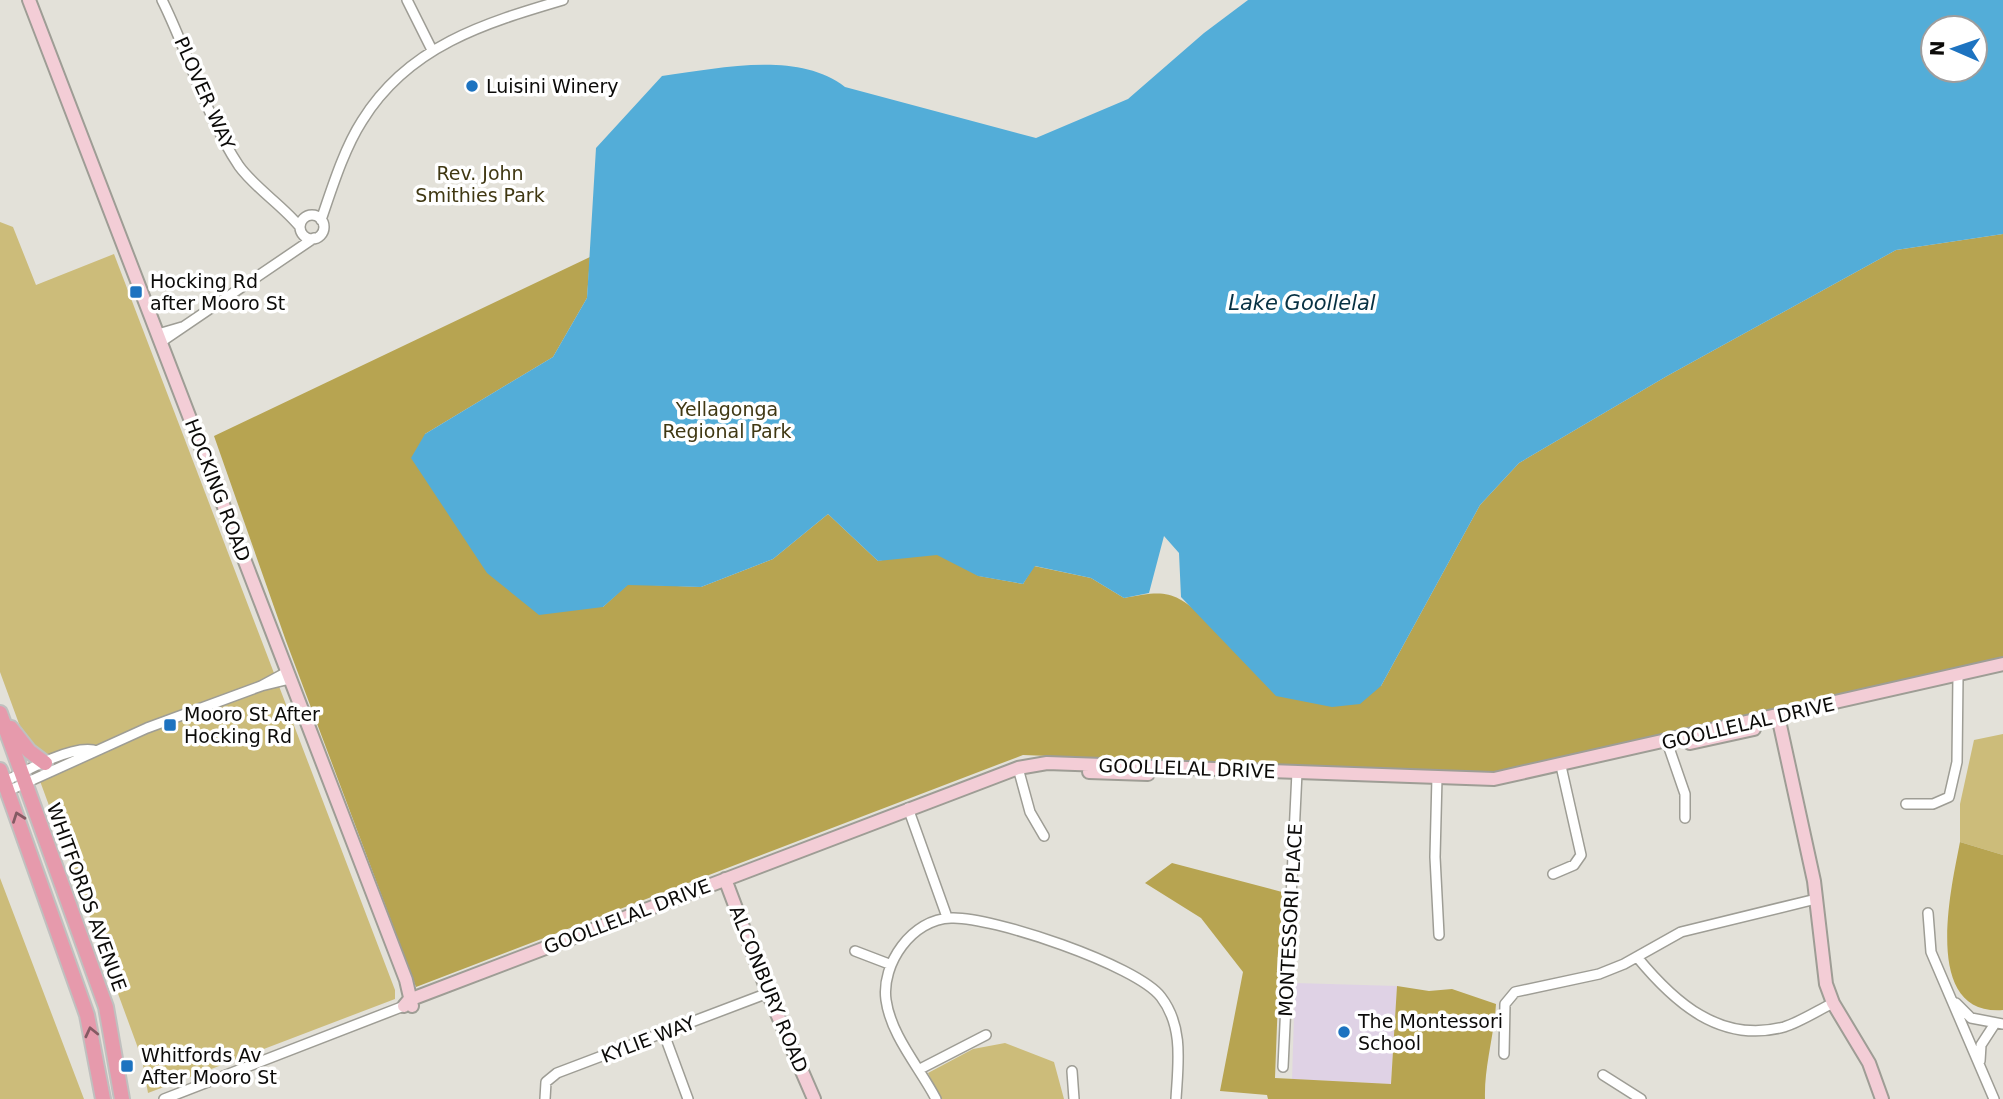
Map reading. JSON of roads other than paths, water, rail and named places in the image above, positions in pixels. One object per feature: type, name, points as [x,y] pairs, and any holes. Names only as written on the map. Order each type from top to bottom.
[{"type":"main road","points":[[0,712],[29,751],[45,763]]},
{"type":"main road","name":"WHITFORDS AVENUE","points":[[0,712],[106,1007],[122,1099]]},
{"type":"main road","name":"WHITFORDS AVENUE","points":[[4,781],[87,1016],[103,1099]]},
{"type":"street","name":"HOCKING ROAD","points":[[29,0],[406,981],[412,1003]]},
{"type":"street","name":"PLOVER WAY","points":[[162,0],[220,136],[242,169],[285,209],[300,229]]},
{"type":"street","points":[[407,0],[432,50]]},
{"type":"street","points":[[289,255],[300,229],[327,204],[361,121],[386,89],[432,50],[493,20],[563,0]]},
{"type":"street","name":"PLOVER WAY","points":[[285,209],[314,217]]},
{"type":"street","points":[[160,338],[182,327],[314,238],[323,230],[314,217]]},
{"type":"street","points":[[300,229],[307,238],[314,238]]},
{"type":"street","name":"GOOLLELAL DRIVE","points":[[1958,679],[2003,664]]},
{"type":"street","name":"GOOLLELAL DRIVE","points":[[164,1099],[1018,771],[1297,775],[1498,785],[1958,679],[2003,672]]},
{"type":"street","points":[[4,781],[23,778],[289,676]]},
{"type":"street","points":[[1906,804],[1933,804],[1949,797],[1957,762],[1958,679]]},
{"type":"street","points":[[1775,720],[1813,900],[1830,1005],[1860,1059],[1876,1099]]},
{"type":"street","points":[[1668,745],[1685,794],[1685,818]]},
{"type":"street","points":[[23,778],[45,763],[86,749],[93,750]]},
{"type":"street","points":[[1553,874],[1574,865],[1581,855],[1562,770]]},
{"type":"street","points":[[1018,771],[1030,813],[1044,836]]},
{"type":"street","name":"MONTESSORI PLACE","points":[[1283,1067],[1297,775]]},
{"type":"street","points":[[1437,781],[1435,857],[1439,935]]},
{"type":"street","points":[[910,811],[947,918]]},
{"type":"street","name":"ALCONBURY ROAD","points":[[723,884],[808,1099]]},
{"type":"street","points":[[1504,1054],[1505,1004],[1515,992],[1599,974],[1637,957],[1681,932],[1813,900]]},
{"type":"street","points":[[1928,913],[1931,952],[1994,1099]]},
{"type":"street","points":[[936,1099],[888,1012],[886,998],[889,964],[909,939],[947,918],[973,918],[1090,955],[1150,986],[1161,996],[1177,1027],[1176,1099]]},
{"type":"street","points":[[855,951],[889,964]]},
{"type":"street","points":[[1637,957],[1665,991],[1687,1009],[1730,1028],[1752,1032],[1785,1027],[1830,1005]]},
{"type":"street","name":"ALCONBURY ROAD","points":[[765,994],[814,1099]]},
{"type":"street","name":"KYLIE WAY","points":[[545,1099],[546,1082],[557,1073],[765,994]]},
{"type":"street","points":[[1952,1000],[1971,1018],[1999,1025],[1980,1045],[1980,1065]]},
{"type":"street","points":[[1830,1005],[1869,1063],[1882,1099]]},
{"type":"street","points":[[663,1034],[688,1099]]},
{"type":"street","points":[[920,1069],[986,1035]]},
{"type":"street","points":[[1072,1071],[1074,1099]]},
{"type":"street","points":[[1603,1076],[1641,1099]]},
{"type":"water","name":"Lake Goollelal","points":[[1248,0],[2003,0],[2003,234],[1896,250],[1667,376],[1519,463],[1480,505],[1381,686],[1360,704],[1332,707],[1276,696],[1181,597],[1179,553],[1164,536],[1149,593],[1124,598],[1091,578],[1035,566],[1023,584],[978,576],[937,555],[878,561],[828,514],[773,559],[701,587],[628,585],[603,607],[539,615],[487,573],[411,458],[425,434],[553,357],[587,298],[596,148],[662,76],[732,67],[781,65],[826,76],[845,87],[1036,138],[1128,99],[1204,33]]},
{"type":"place","name":"Luisini Winery","points":[[472,86]]},
{"type":"place","name":"Hocking Rd after Mooro St","points":[[136,292]]},
{"type":"place","name":"Mooro St After Hocking Rd","points":[[170,725]]},
{"type":"place","name":"The Montessori School","points":[[1344,1032]]},
{"type":"place","name":"Whitfords Av After Mooro St","points":[[127,1066]]},
{"type":"park label","name":"Rev. John Smithies Park","points":[[480,184]]},
{"type":"park label","name":"Yellagonga Regional Park","points":[[727,420]]}]
